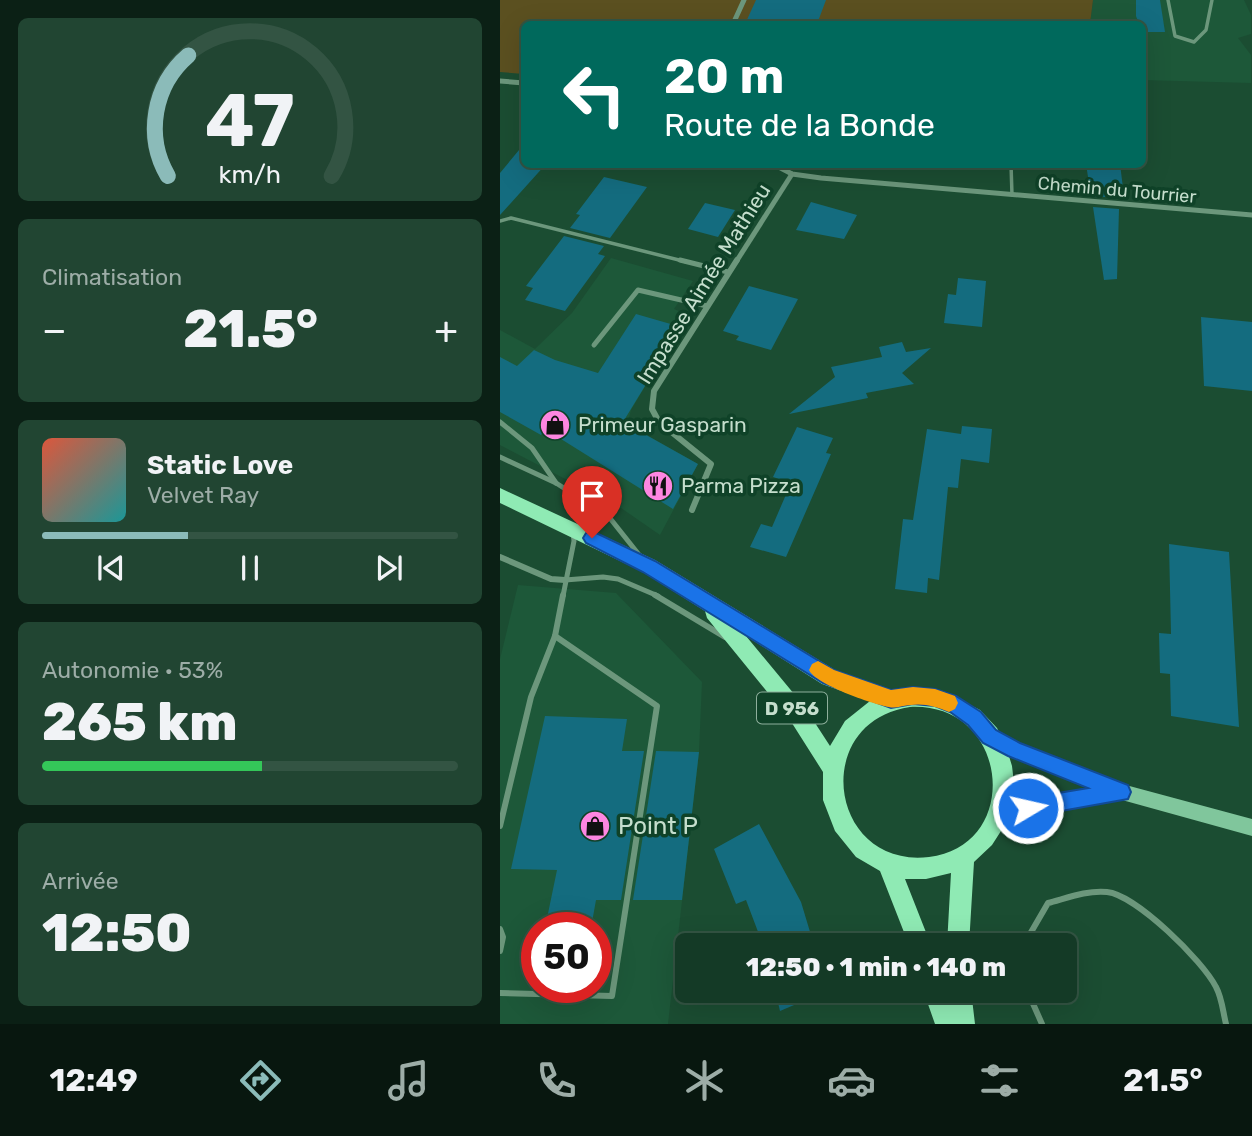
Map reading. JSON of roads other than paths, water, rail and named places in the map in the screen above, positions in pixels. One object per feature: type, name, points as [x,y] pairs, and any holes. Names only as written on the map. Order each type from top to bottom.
[{"type":"main road","name":"D 956","points":[[500,495],[649,566],[829,677],[891,699]]},
{"type":"main road","name":"D 956","points":[[706,603],[802,721],[834,771]]},
{"type":"main road","points":[[913,695],[945,701],[974,719],[989,736],[1001,763],[1003,793],[996,821],[982,843],[963,859],[939,869],[914,871],[889,865],[869,853],[852,836],[840,816],[834,794],[834,771],[840,747],[852,726],[870,710],[891,699],[913,695]]},
{"type":"main road","points":[[989,736],[1014,750],[1122,792],[1251,828]]},
{"type":"main road","points":[[996,821],[1028,808],[1122,792]]},
{"type":"main road","points":[[959,933],[963,859]]},
{"type":"main road","points":[[889,865],[915,933]]},
{"type":"main road","points":[[938,1003],[947,1024]]},
{"type":"main road","points":[[961,1003],[963,1024]]},
{"type":"street","points":[[734,21],[744,0]]},
{"type":"street","points":[[500,81],[521,83]]},
{"type":"street","name":"Chemin du Tourrier","points":[[781,168],[792,174],[1251,215]]},
{"type":"street","name":"Impasse Aimée Mathieu","points":[[692,510],[711,464],[659,422],[652,409],[654,391],[792,174]]},
{"type":"street","points":[[500,558],[541,575],[565,580]]},
{"type":"lane","points":[[1168,0],[1176,36],[1194,42],[1202,38],[1207,30],[1212,0]]},
{"type":"lane","points":[[1011,168],[1012,195]]},
{"type":"lane","points":[[500,221],[511,218],[728,272]]},
{"type":"lane","points":[[594,345],[638,290],[707,306]]},
{"type":"lane","points":[[500,422],[517,432],[534,449],[556,482]]},
{"type":"lane","points":[[500,457],[556,482],[608,517],[649,566]]},
{"type":"lane","points":[[500,826],[531,697],[555,636],[574,541],[572,528]]},
{"type":"lane","points":[[565,580],[580,581],[602,577],[626,583],[660,598],[745,649]]},
{"type":"lane","points":[[500,993],[612,996],[657,706],[555,636]]},
{"type":"lane","points":[[1031,933],[1048,903],[1079,895],[1111,893],[1144,913],[1176,939],[1216,986],[1226,1024]]},
{"type":"lane","points":[[500,929],[503,937],[500,951]]},
{"type":"lane","points":[[1033,1003],[1042,1024]]},
{"type":"place","name":"Primeur Gasparin","points":[[555,425]]},
{"type":"place","name":"Parma Pizza","points":[[658,486]]},
{"type":"place","name":"Point P","points":[[595,826]]}]
